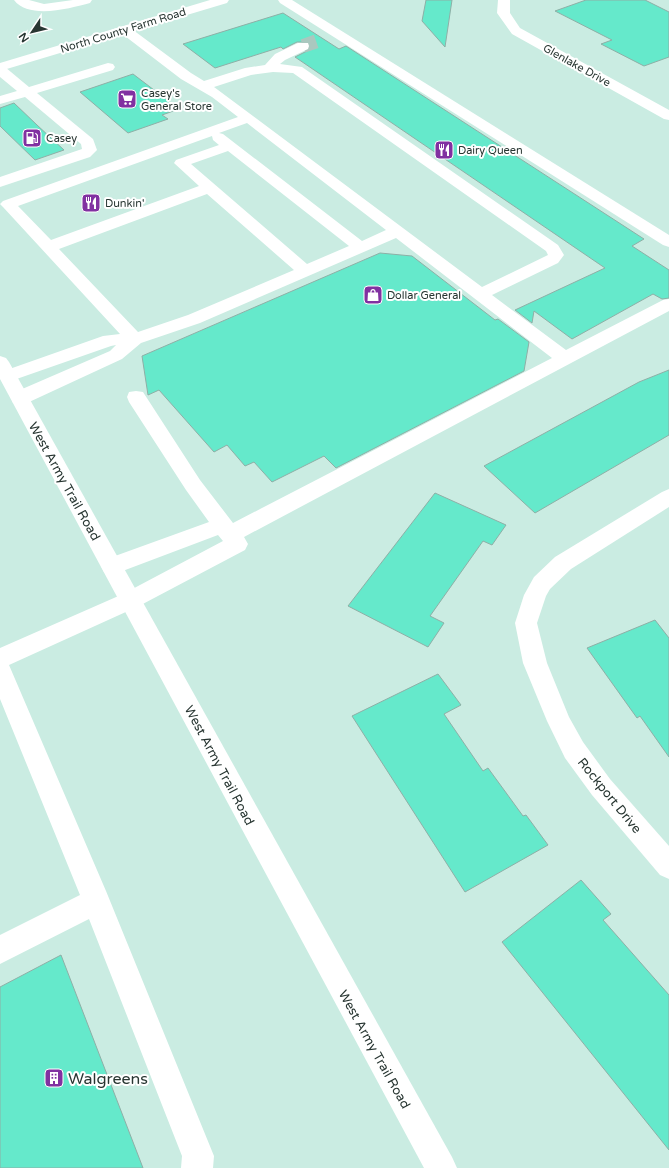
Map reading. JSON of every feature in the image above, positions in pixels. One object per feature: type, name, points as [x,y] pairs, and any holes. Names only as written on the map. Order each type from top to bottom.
[{"type":"main road","points":[[20,0],[28,6],[46,8],[81,2]]},
{"type":"main road","points":[[55,0],[81,2]]},
{"type":"main road","name":"North County Farm Road","points":[[0,68],[223,0]]},
{"type":"main road","points":[[284,0],[669,242]]},
{"type":"main road","name":"Glenlake Drive","points":[[504,0],[502,5],[504,16],[520,34],[669,116]]},
{"type":"main road","points":[[125,30],[186,76],[203,86],[248,118],[566,359]]},
{"type":"main road","points":[[324,39],[338,34]]},
{"type":"main road","points":[[270,67],[280,57],[302,46]]},
{"type":"main road","points":[[0,100],[108,67]]},
{"type":"main road","points":[[203,86],[256,68],[286,67],[297,70],[552,248],[556,255],[552,260],[480,294]]},
{"type":"main road","points":[[0,68],[88,142],[90,150],[85,154],[0,182]]},
{"type":"main road","points":[[135,339],[4,199],[210,132],[248,118]]},
{"type":"main road","points":[[210,132],[360,247]]},
{"type":"main road","points":[[229,146],[181,163],[306,271]]},
{"type":"main road","points":[[48,247],[210,188]]},
{"type":"main road","points":[[4,369],[109,340],[135,339],[210,312],[398,231]]},
{"type":"main road","points":[[0,659],[130,600],[230,535],[669,304]]},
{"type":"main road","points":[[20,398],[116,354],[135,339]]},
{"type":"main road","name":"West Army Trail Road","points":[[4,369],[440,1168]]},
{"type":"main road","points":[[136,397],[193,485],[230,535]]},
{"type":"main road","name":"Rockport Drive","points":[[669,497],[563,563],[551,573],[535,595],[526,623],[535,663],[558,721],[574,750],[600,787],[669,866]]},
{"type":"main road","points":[[112,566],[230,535]]},
{"type":"main road","points":[[0,670],[96,901],[198,1156],[198,1168]]},
{"type":"main road","points":[[0,950],[96,901]]},
{"type":"building","points":[[426,0],[452,0],[445,47],[422,21]]},
{"type":"building","points":[[586,0],[645,0],[669,12],[669,57],[644,66],[601,44],[612,40],[555,11]]},
{"type":"building","points":[[283,13],[339,49],[346,46],[644,239],[632,246],[669,270],[669,298],[662,299],[653,294],[572,339],[534,311],[532,323],[515,310],[605,268],[295,57],[309,50],[309,42],[297,42],[283,49],[281,47],[215,68],[183,44]]},
{"type":"building","name":"Casey's General Store","points":[[133,74],[179,109],[162,115],[168,119],[128,133],[80,92]]},
{"type":"building","name":"Casey","points":[[14,103],[64,150],[35,160],[0,126],[0,108]]},
{"type":"building","points":[[380,253],[412,256],[495,320],[498,319],[529,342],[524,371],[336,468],[324,456],[272,482],[254,462],[245,466],[227,445],[214,452],[159,390],[148,395],[142,356]]},
{"type":"building","points":[[669,370],[669,435],[535,513],[484,466],[639,382]]},
{"type":"building","points":[[435,493],[506,525],[492,545],[483,541],[430,616],[444,623],[428,647],[348,606]]},
{"type":"building","points":[[655,620],[669,638],[669,757],[640,716],[637,718],[587,648]]},
{"type":"building","points":[[438,674],[461,705],[444,714],[483,771],[488,768],[523,816],[526,815],[548,845],[465,892],[352,716]]},
{"type":"building","points":[[581,880],[611,914],[603,920],[669,995],[669,1150],[502,942]]},
{"type":"building","name":"Walgreens","points":[[61,955],[143,1168],[0,1168],[0,987]]},
{"type":"tunnel","points":[[303,46],[317,41]]},
{"type":"place","name":"Casey's General Store","points":[[127,99]]},
{"type":"place","name":"Casey","points":[[32,138]]},
{"type":"place","name":"Dairy Queen","points":[[444,150]]},
{"type":"place","name":"Dunkin'","points":[[91,203]]},
{"type":"place","name":"Dollar General","points":[[373,295]]},
{"type":"place","name":"Walgreens","points":[[54,1078]]}]
